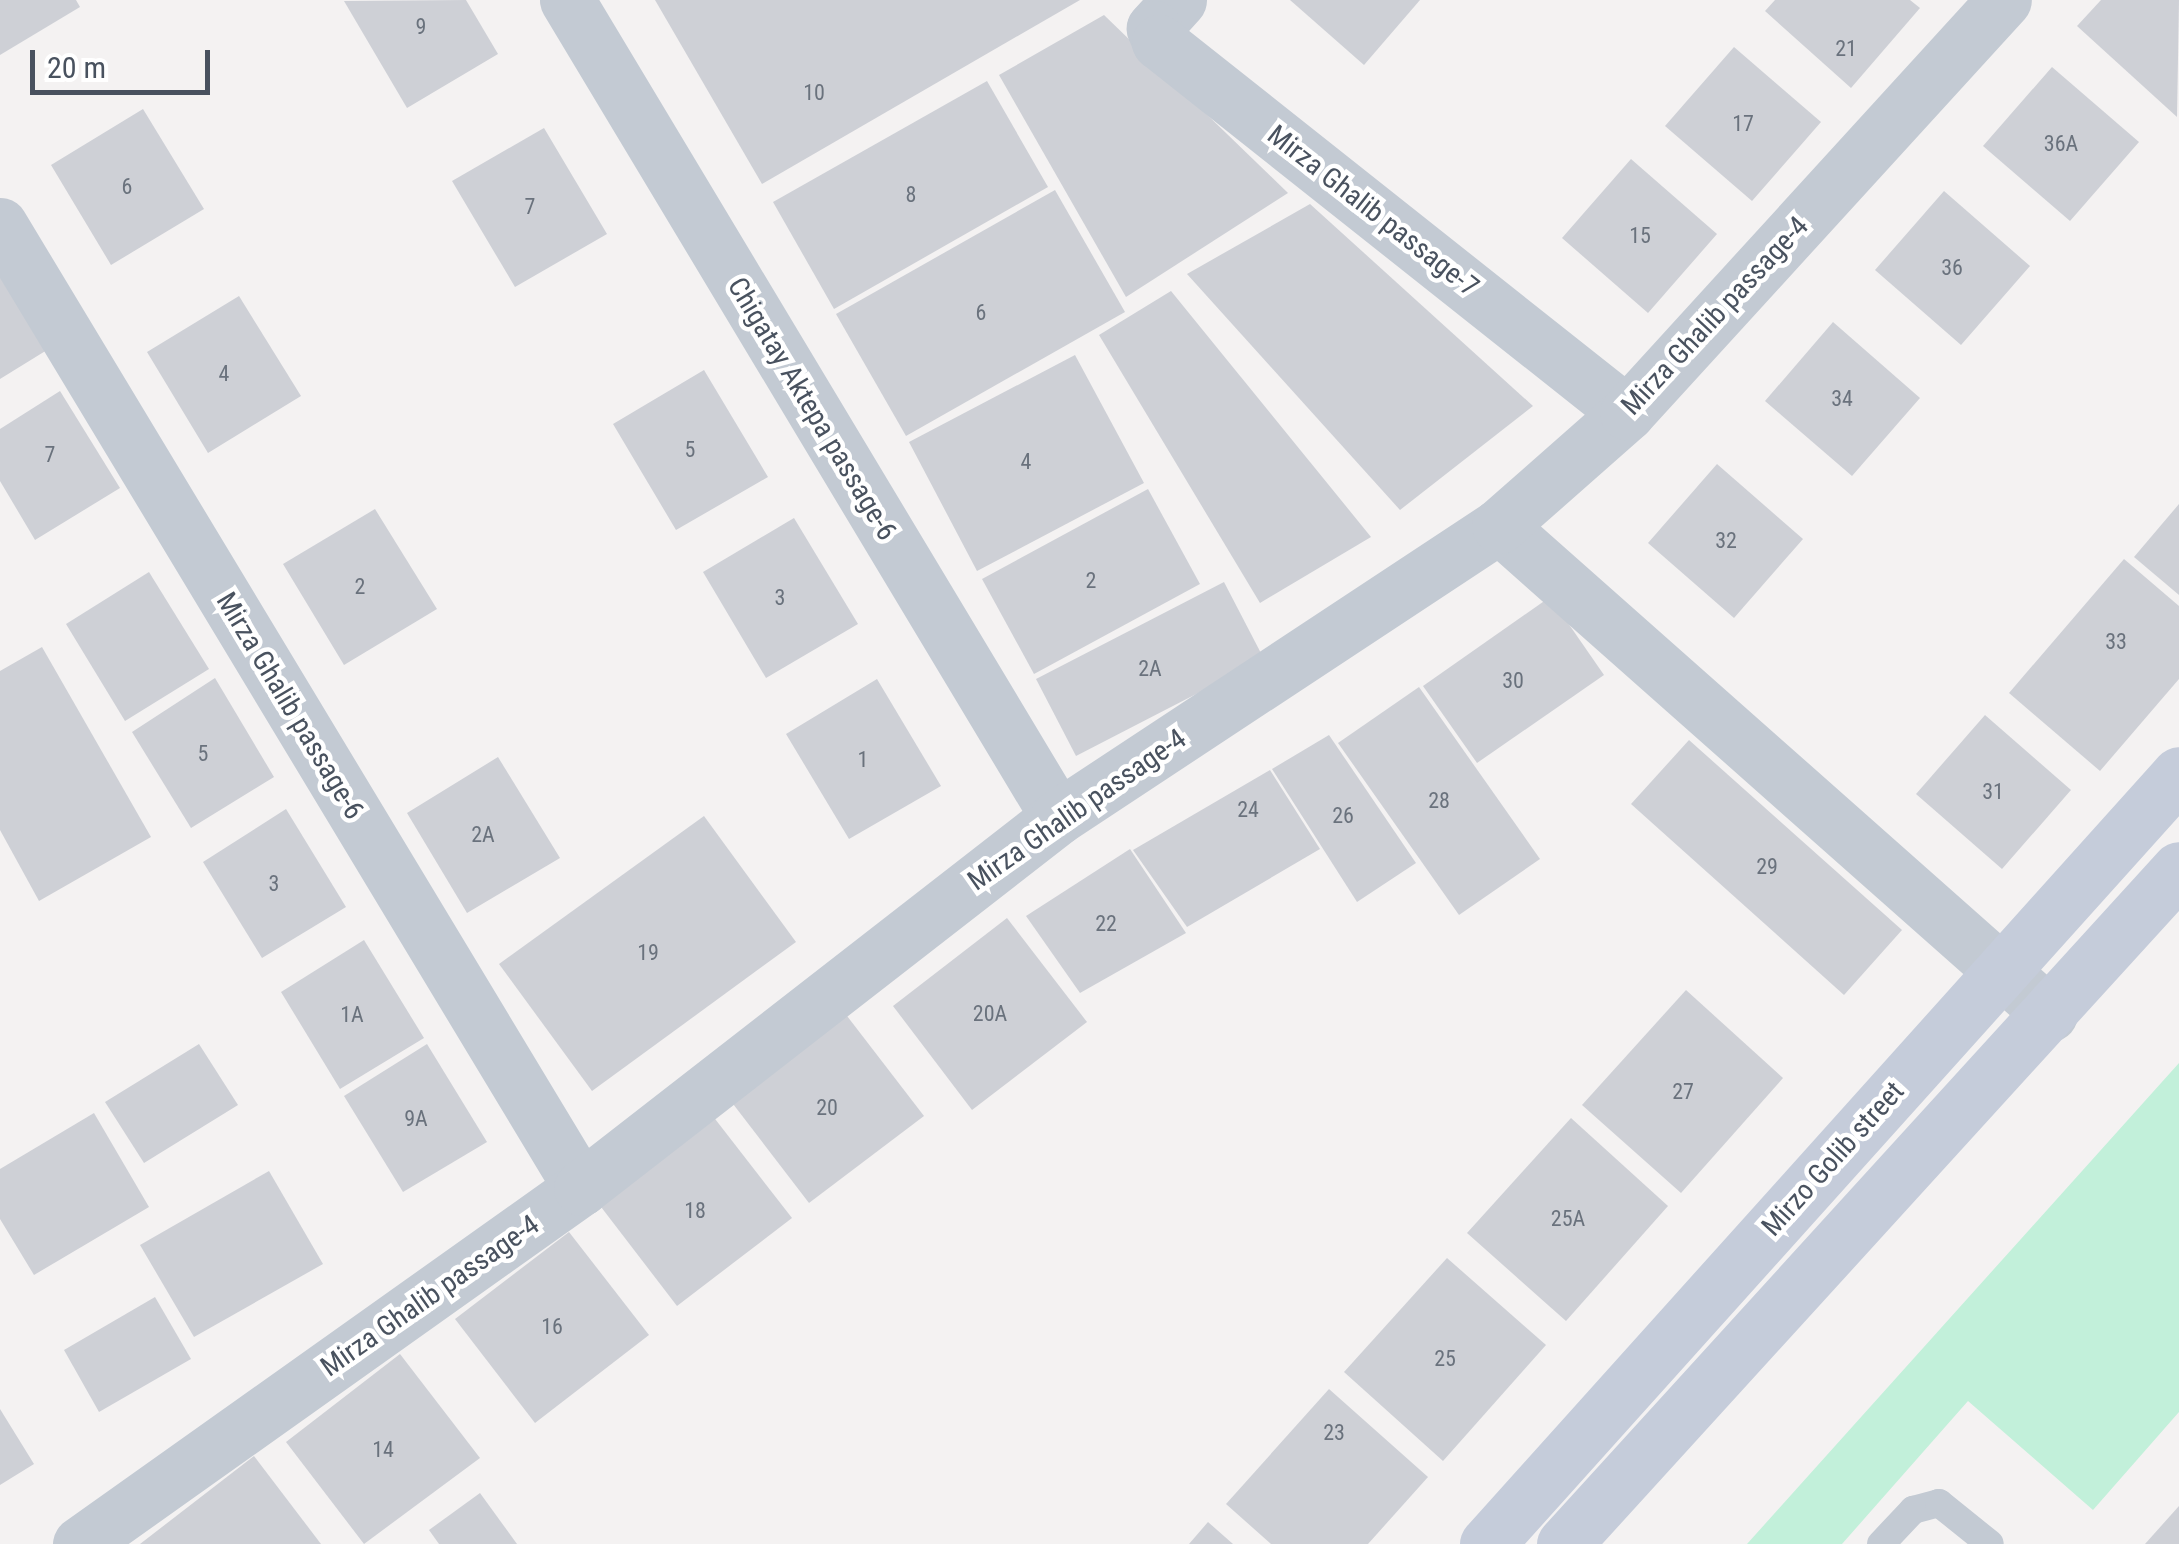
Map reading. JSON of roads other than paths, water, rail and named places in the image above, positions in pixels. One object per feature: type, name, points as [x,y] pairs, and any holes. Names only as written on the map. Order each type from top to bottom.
[{"type":"main road","name":"Mirzo Golib street","points":[[1564,1521],[2003,971],[2179,774]]},
{"type":"main road","name":"Mirzo Golib street","points":[[1487,1544],[1564,1521],[2050,1014],[2179,869]]},
{"type":"street","name":"Chigatay Aktepa passage-6","points":[[566,0],[1058,817]]},
{"type":"street","name":"Mirza Ghalib passage-7","points":[[1179,0],[1154,28],[1159,42],[1628,413]]},
{"type":"street","name":"Mirza Ghalib passage-4","points":[[80,1544],[581,1188],[1058,817],[1500,526],[1628,413],[2004,0]]},
{"type":"street","name":"Mirza Ghalib passage-6","points":[[0,224],[581,1188]]},
{"type":"street","points":[[1500,526],[2050,1014]]},
{"type":"lane","points":[[1882,1544],[1912,1510],[1939,1504],[1990,1544]]}]
